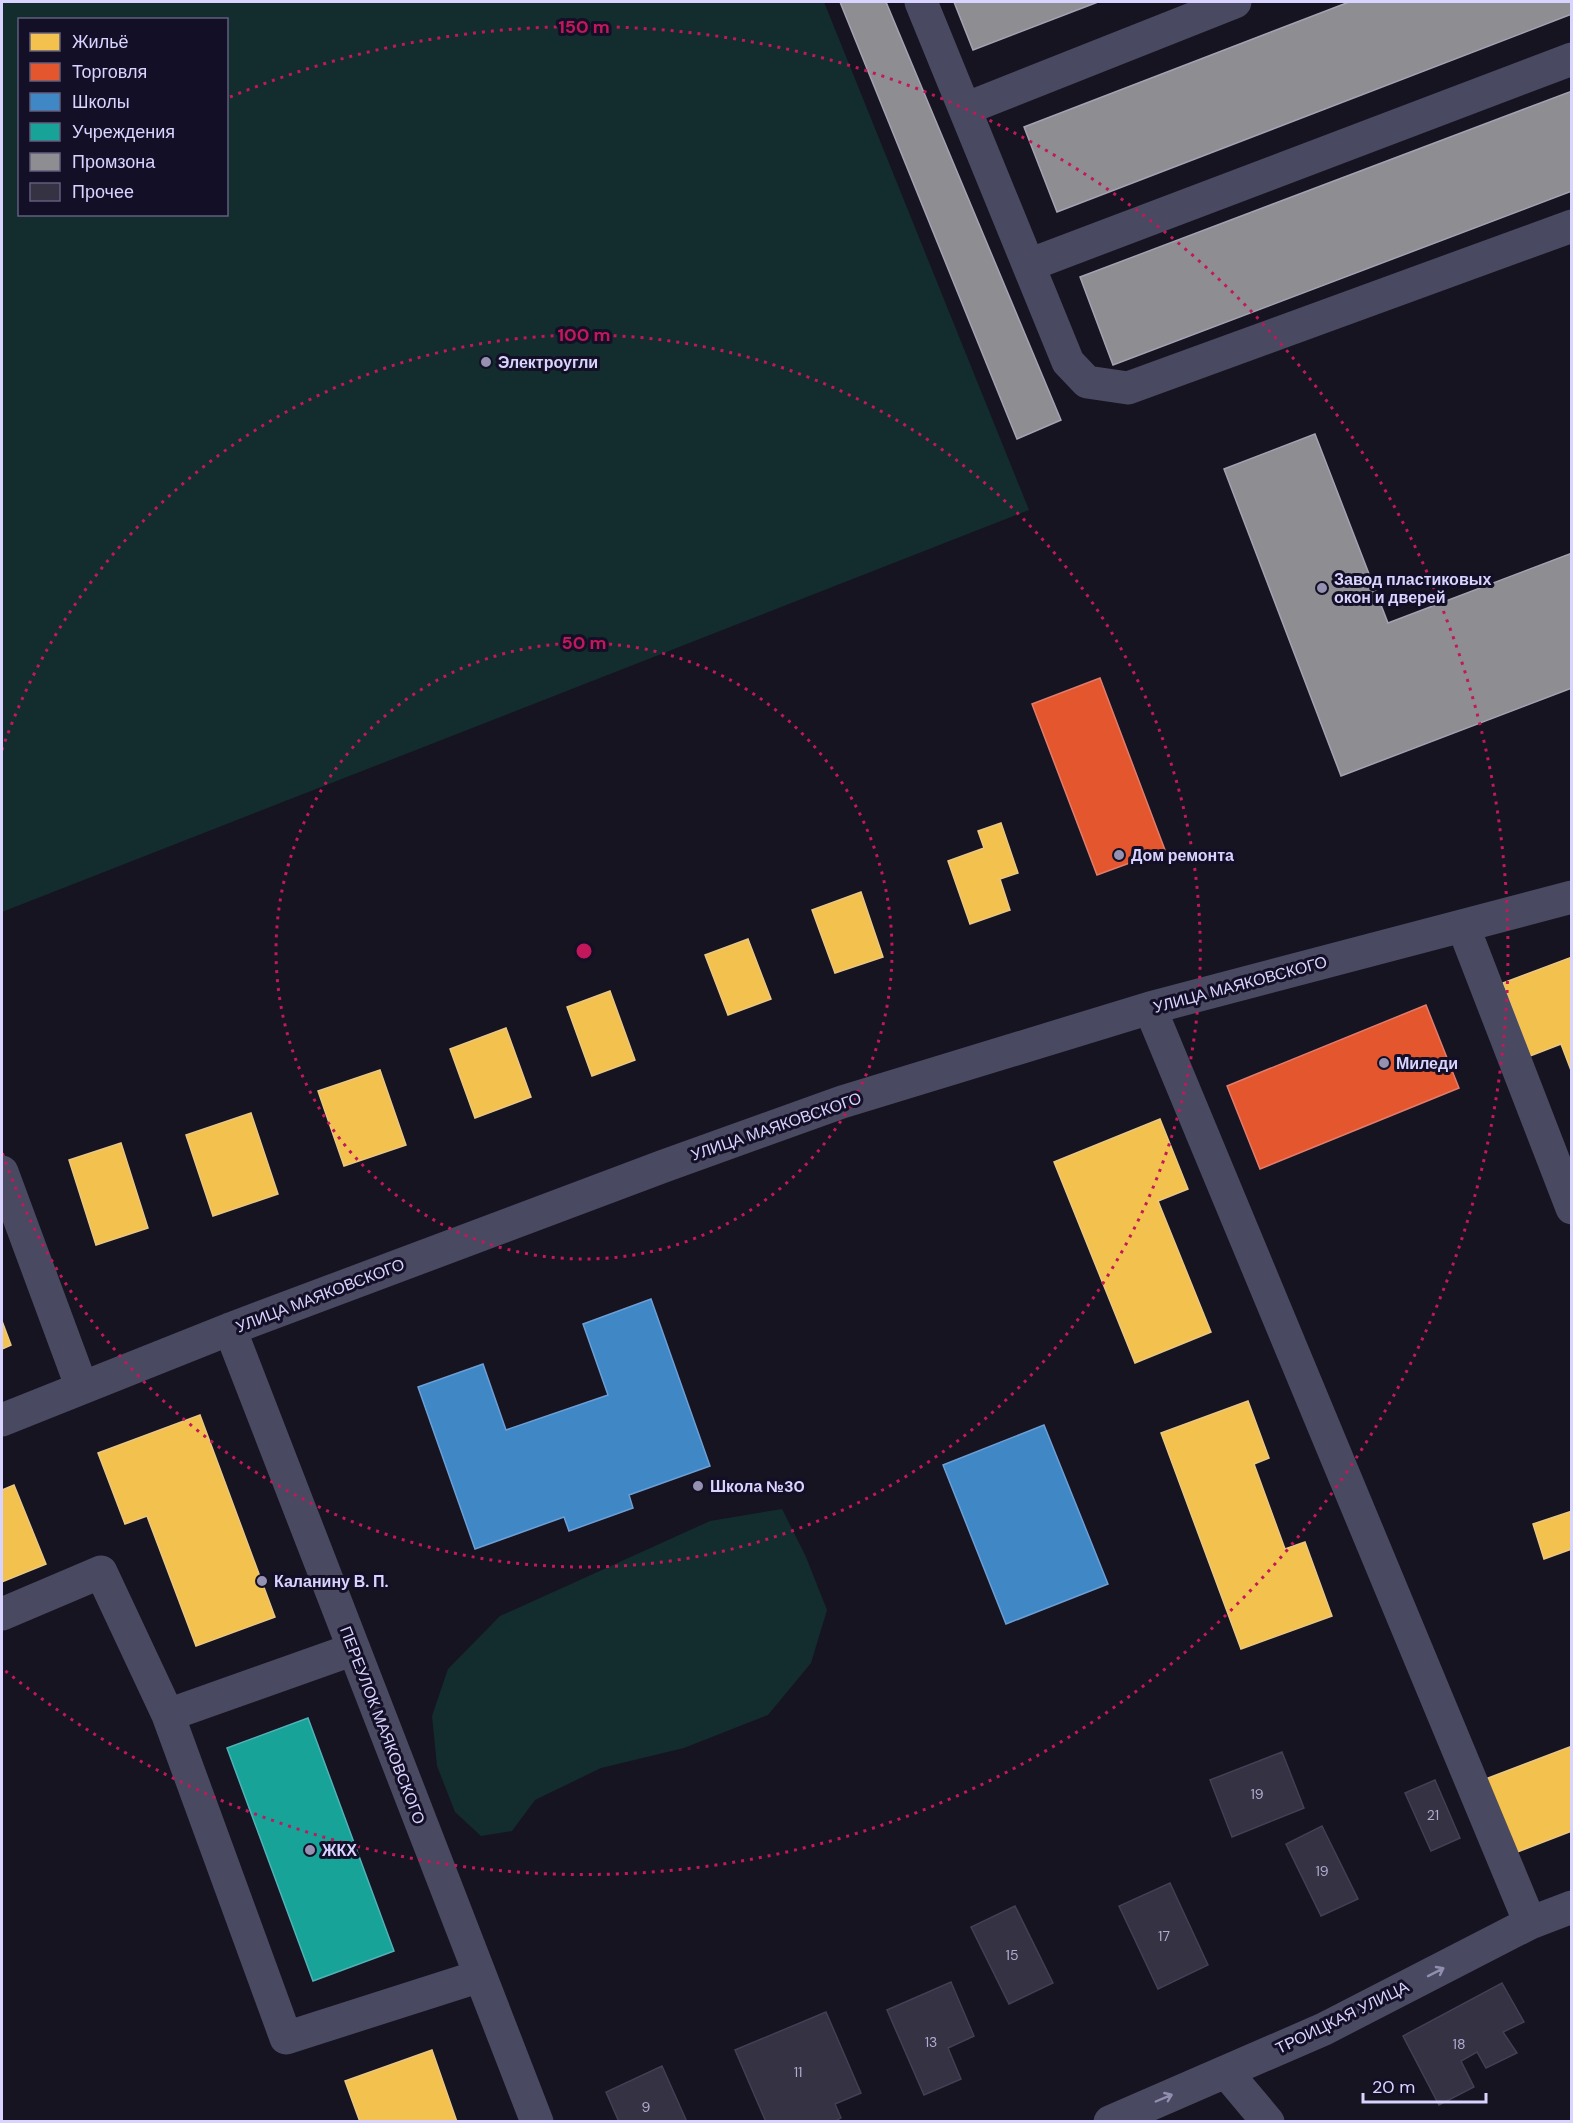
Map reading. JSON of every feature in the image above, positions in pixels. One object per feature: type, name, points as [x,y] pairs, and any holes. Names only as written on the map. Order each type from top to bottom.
[{"type":"street","points":[[921,2],[1068,362],[1087,382],[1128,388],[1572,226]]},
{"type":"street","points":[[965,108],[1235,2]]},
{"type":"street","points":[[1029,266],[1572,59]]},
{"type":"street","name":"УЛИЦА МАЯКОВСКОГО","points":[[2,1420],[230,1329],[664,1166],[842,1102],[1150,1008],[1572,897]]},
{"type":"street","points":[[1463,926],[1572,1208]]},
{"type":"street","points":[[1150,1008],[1530,1923]]},
{"type":"street","points":[[2,1172],[82,1388]]},
{"type":"street","name":"ПЕРЕУЛОК МАЯКОВСКОГО","points":[[230,1329],[537,2121]]},
{"type":"street","points":[[2,1614],[101,1572],[168,1715],[286,2038],[480,1976]]},
{"type":"street","points":[[168,1715],[354,1649]]},
{"type":"street","name":"ТРОИЦКАЯ УЛИЦА","points":[[1110,2121],[1324,2029],[1530,1923],[1572,1907]]},
{"type":"street","points":[[1226,2072],[1268,2121]]},
{"type":"green space","name":"Электроугли","points":[[2,2],[824,2],[1029,510],[2,912]]},
{"type":"green space","points":[[782,1509],[806,1557],[827,1610],[811,1663],[768,1715],[684,1748],[601,1768],[535,1800],[512,1831],[481,1836],[455,1812],[437,1766],[432,1716],[448,1669],[500,1616],[710,1521]]},
{"type":"building: Жильё","points":[[1001,823],[1018,873],[1000,879],[1010,910],[970,924],[948,861],[984,848],[978,831]]},
{"type":"building: Жильё","points":[[861,892],[883,957],[835,973],[812,910]]},
{"type":"building: Жильё","points":[[748,939],[771,999],[728,1015],[705,955]]},
{"type":"building: Жильё","points":[[1572,957],[1572,1073],[1561,1044],[1530,1056],[1503,983]]},
{"type":"building: Жильё","points":[[610,991],[635,1060],[592,1076],[567,1007]]},
{"type":"building: Жильё","points":[[506,1028],[531,1097],[475,1118],[450,1049]]},
{"type":"building: Жильё","points":[[380,1070],[406,1145],[344,1166],[318,1091]]},
{"type":"building: Жильё","points":[[251,1113],[278,1194],[213,1216],[186,1135]]},
{"type":"building: Жильё","points":[[1160,1119],[1188,1189],[1158,1201],[1211,1332],[1135,1363],[1054,1162]]},
{"type":"building: Жильё","points":[[121,1143],[148,1228],[96,1245],[69,1160]]},
{"type":"building: Жильё","points":[[2,1321],[11,1345],[2,1349]]},
{"type":"building: Жильё","points":[[1248,1401],[1269,1458],[1254,1464],[1285,1549],[1305,1542],[1332,1616],[1241,1649],[1161,1433]]},
{"type":"building: Жильё","points":[[200,1415],[275,1617],[196,1646],[147,1516],[125,1524],[98,1453]]},
{"type":"building: Жильё","points":[[14,1485],[46,1564],[2,1582],[2,1490]]},
{"type":"building: Жильё","points":[[1572,1511],[1572,1549],[1544,1559],[1533,1524]]},
{"type":"building: Жильё","points":[[1572,1746],[1572,1831],[1512,1854],[1483,1780]]},
{"type":"building: Жильё","points":[[432,2050],[457,2122],[360,2122],[345,2081]]},
{"type":"building: Торговля","points":[[1100,678],[1165,850],[1097,875],[1032,704]]},
{"type":"building: Торговля","points":[[1426,1005],[1459,1088],[1260,1169],[1227,1086]]},
{"type":"building: Школы","points":[[651,1299],[710,1466],[629,1495],[633,1508],[569,1531],[564,1517],[475,1549],[418,1387],[483,1364],[506,1430],[608,1395],[583,1324]]},
{"type":"building: Школы","points":[[1044,1425],[1108,1584],[1006,1624],[943,1465]]},
{"type":"building: Учреждения","name":"ЖКХ","points":[[308,1718],[394,1951],[313,1981],[227,1748]]},
{"type":"building: Промзона","points":[[840,2],[886,2],[1061,420],[1017,439]]},
{"type":"building: Промзона","points":[[954,2],[1098,2],[973,50]]},
{"type":"building: Промзона","points":[[1349,2],[1572,2],[1572,14],[1057,212],[1024,127]]},
{"type":"building: Промзона","points":[[1572,91],[1572,191],[1113,365],[1080,277]]},
{"type":"building: Промзона","name":"Завод пластиковых окон и дверей","points":[[1315,434],[1388,623],[1572,553],[1572,688],[1341,776],[1224,469]]},
{"type":"building: Прочее","points":[[1282,1752],[1304,1808],[1232,1837],[1210,1780]]},
{"type":"building: Прочее","points":[[1435,1780],[1460,1838],[1431,1851],[1405,1793]]},
{"type":"building: Прочее","points":[[1322,1826],[1358,1899],[1321,1916],[1286,1844]]},
{"type":"building: Прочее","points":[[1170,1883],[1208,1965],[1158,1989],[1119,1906]]},
{"type":"building: Прочее","points":[[1015,1906],[1053,1983],[1009,2004],[971,1927]]},
{"type":"building: Прочее","points":[[951,1982],[974,2036],[948,2048],[961,2079],[924,2095],[887,2010]]},
{"type":"building: Прочее","points":[[1502,1983],[1524,2022],[1503,2032],[1517,2053],[1486,2068],[1477,2052],[1461,2061],[1474,2087],[1439,2105],[1403,2036]]},
{"type":"building: Прочее","points":[[826,2012],[861,2093],[835,2104],[841,2118],[833,2122],[766,2122],[735,2050]]},
{"type":"building: Прочее","points":[[662,2066],[687,2122],[619,2122],[606,2092]]},
{"type":"place","name":"Электроугли","points":[[486,362]]},
{"type":"place","name":"Завод пластиковых окон и дверей","points":[[1322,588]]},
{"type":"place","name":"Дом ремонта","points":[[1119,855]]},
{"type":"place","name":"Миледи","points":[[1384,1063]]},
{"type":"place","name":"Школа №30","points":[[698,1486]]},
{"type":"place","name":"Каланину В. П.","points":[[262,1581]]},
{"type":"place","name":"ЖКХ","points":[[310,1850]]}]
